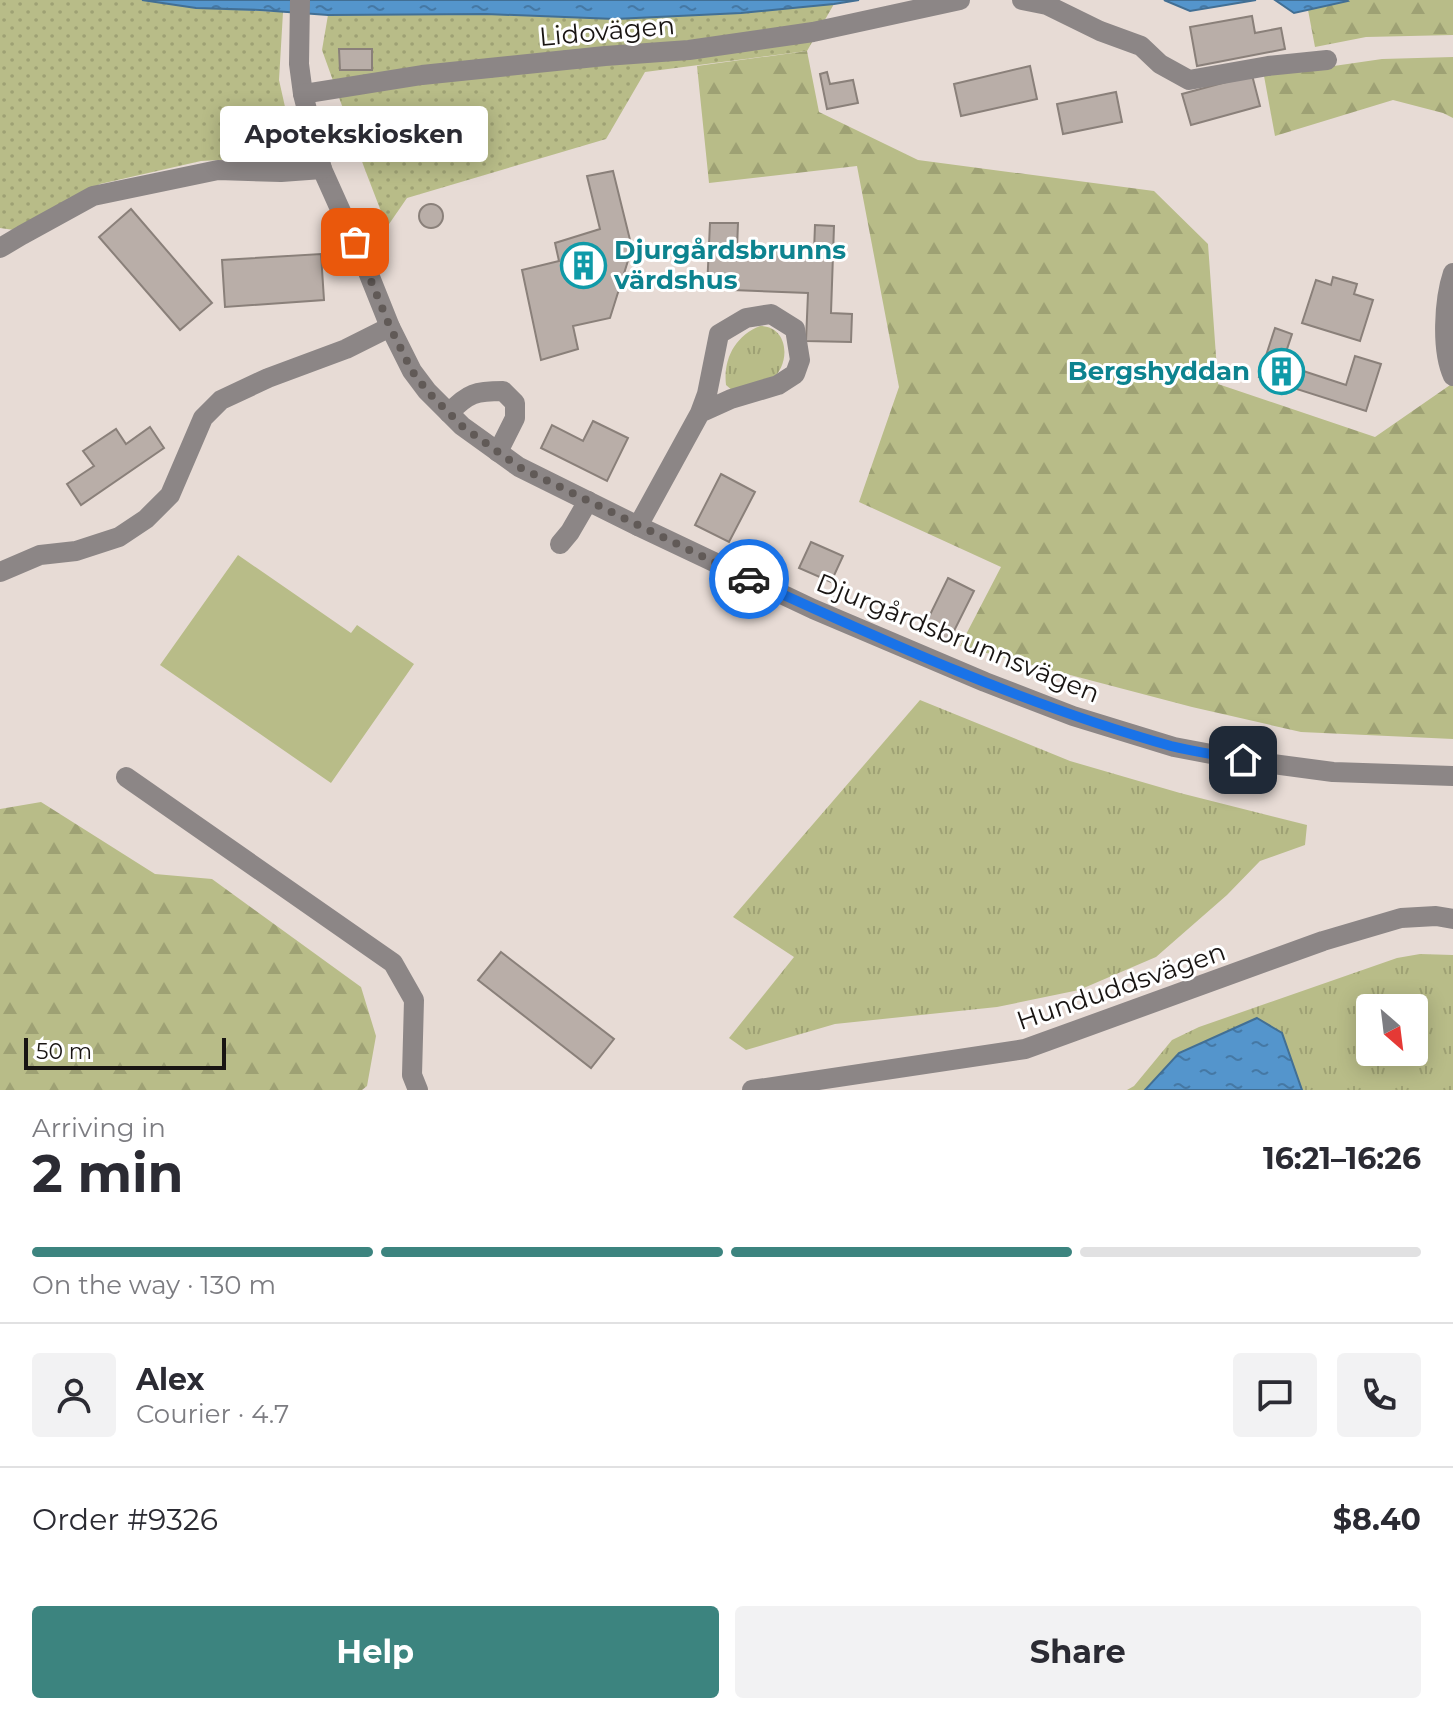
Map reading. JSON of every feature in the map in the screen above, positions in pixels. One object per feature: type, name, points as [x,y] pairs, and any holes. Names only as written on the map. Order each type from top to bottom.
[{"type":"street","name":"Djurgårdsbrunnsvägen","points":[[300,0],[299,56],[303,94],[322,169],[390,327],[412,371],[427,391],[462,426],[519,467],[813,609],[1073,716],[1159,742],[1243,760],[1333,772],[1453,776]]},
{"type":"street","name":"Lidovägen","points":[[303,94],[422,75],[689,50],[813,32],[960,0]]},
{"type":"street","points":[[1022,0],[1047,5],[1100,31],[1141,46],[1160,64],[1189,80],[1268,66],[1327,60]]},
{"type":"street","points":[[0,248],[93,196],[218,170],[281,172],[322,169]]},
{"type":"street","points":[[1453,273],[1448,288],[1445,323],[1449,367],[1453,376]]},
{"type":"street","points":[[638,526],[700,413],[719,334],[746,318],[771,314],[795,329],[800,360],[795,374],[778,385],[731,399],[700,413]]},
{"type":"street","points":[[0,572],[10,562],[76,551],[119,537],[146,519],[170,495],[203,418],[221,400],[268,378],[346,349],[390,327]]},
{"type":"street","points":[[449,413],[469,395],[503,391],[515,403],[515,418],[498,452]]},
{"type":"street","points":[[560,544],[588,501]]},
{"type":"street","points":[[126,777],[393,963],[414,1000],[412,1075],[418,1090]]},
{"type":"street","name":"Hunduddsvägen","points":[[752,1090],[1025,1049],[1323,941],[1401,918],[1436,916],[1453,919]]},
{"type":"green space","points":[[0,0],[142,0],[196,8],[283,12],[279,80],[296,156],[201,161],[100,184],[14,230],[0,228]]},
{"type":"green space","points":[[1347,0],[1453,0],[1453,35],[1366,37],[1315,47],[1308,10]]},
{"type":"green space","points":[[834,4],[807,51],[645,72],[606,139],[407,198],[387,227],[322,50],[328,15],[486,14],[615,19],[741,13]]},
{"type":"green space","points":[[807,51],[819,112],[918,160],[1154,191],[1208,244],[1218,384],[1375,437],[1453,383],[1453,739],[1301,732],[1192,707],[960,646],[1001,567],[859,502],[899,387],[857,166],[709,183],[697,66]]},
{"type":"green space","points":[[1453,57],[1453,118],[1393,100],[1275,136],[1264,76],[1382,59]]},
{"type":"green space","points":[[760,326],[770,328],[782,340],[782,366],[768,382],[733,391],[726,385],[732,350],[751,330]]},
{"type":"green space","points":[[238,555],[351,633],[357,625],[414,664],[331,783],[160,665]]},
{"type":"green space","points":[[920,700],[1070,761],[1307,825],[1305,845],[1260,861],[1227,895],[1156,957],[1079,990],[997,1007],[835,1024],[746,1050],[729,1038],[794,957],[733,917]]},
{"type":"green space","points":[[41,802],[155,874],[212,879],[361,987],[376,1036],[367,1086],[362,1090],[0,1090],[0,809]]},
{"type":"green space","points":[[1420,954],[1453,955],[1453,1090],[1127,1090],[1134,1086],[1172,1040],[1199,1027],[1397,958]]},
{"type":"water","points":[[142,0],[859,0],[741,13],[615,19],[486,14],[328,15],[196,8]]},
{"type":"water","points":[[1164,0],[1256,0],[1190,11]]},
{"type":"water","points":[[1275,0],[1347,0],[1348,1],[1294,13]]},
{"type":"water","points":[[1257,1018],[1282,1033],[1302,1090],[1145,1090],[1179,1053]]},
{"type":"building","points":[[1252,16],[1255,33],[1281,28],[1285,49],[1197,66],[1190,27]]},
{"type":"building","points":[[339,49],[372,49],[372,70],[340,70]]},
{"type":"building","points":[[1030,66],[1037,99],[961,116],[954,84]]},
{"type":"building","points":[[827,72],[830,84],[853,80],[858,103],[827,109],[820,74]]},
{"type":"building","points":[[1252,75],[1260,106],[1191,125],[1182,94]]},
{"type":"building","points":[[1116,92],[1122,122],[1063,134],[1057,104]]},
{"type":"building","name":"Djurgårdsbrunns värdshus","points":[[613,171],[632,248],[610,318],[573,326],[578,349],[541,360],[522,270],[559,261],[555,243],[600,229],[587,176]]},
{"type":"building","points":[[431,204],[439,208],[443,216],[439,224],[431,228],[423,224],[419,216],[423,208]]},
{"type":"building","points":[[131,209],[212,303],[180,330],[99,237]]},
{"type":"building","points":[[710,223],[738,223],[737,249],[814,252],[815,225],[834,226],[831,313],[852,314],[851,342],[806,341],[808,293],[707,289]]},
{"type":"building","points":[[321,254],[324,300],[225,307],[222,260]]},
{"type":"building","points":[[1333,277],[1357,284],[1354,294],[1373,300],[1360,341],[1302,323],[1316,280],[1331,285]]},
{"type":"building","name":"Bergshyddan","points":[[1275,328],[1292,334],[1282,364],[1346,385],[1355,356],[1381,364],[1366,411],[1259,377]]},
{"type":"building","points":[[593,421],[628,438],[607,481],[541,448],[552,425],[583,441]]},
{"type":"building","points":[[150,427],[164,448],[81,505],[67,484],[94,466],[83,451],[116,429],[126,444]]},
{"type":"building","points":[[721,474],[755,492],[729,542],[695,525]]},
{"type":"building","points":[[811,542],[843,556],[831,582],[799,568]]},
{"type":"building","points":[[948,578],[974,591],[949,641],[923,629]]},
{"type":"building","points":[[501,952],[614,1039],[591,1068],[478,980]]},
{"type":"way so far","points":[[355,242],[412,371],[462,426],[519,467],[749,579]]},
{"type":"place","name":"Apotekskiosken","points":[[355,242]]},
{"type":"place","name":"Djurgårdsbrunns värdshus","points":[[583,265]]},
{"type":"place","name":"Bergshyddan","points":[[1281,371]]},
{"type":"route","points":[[749,579],[985,682],[1073,716],[1174,747],[1243,760]]}]
